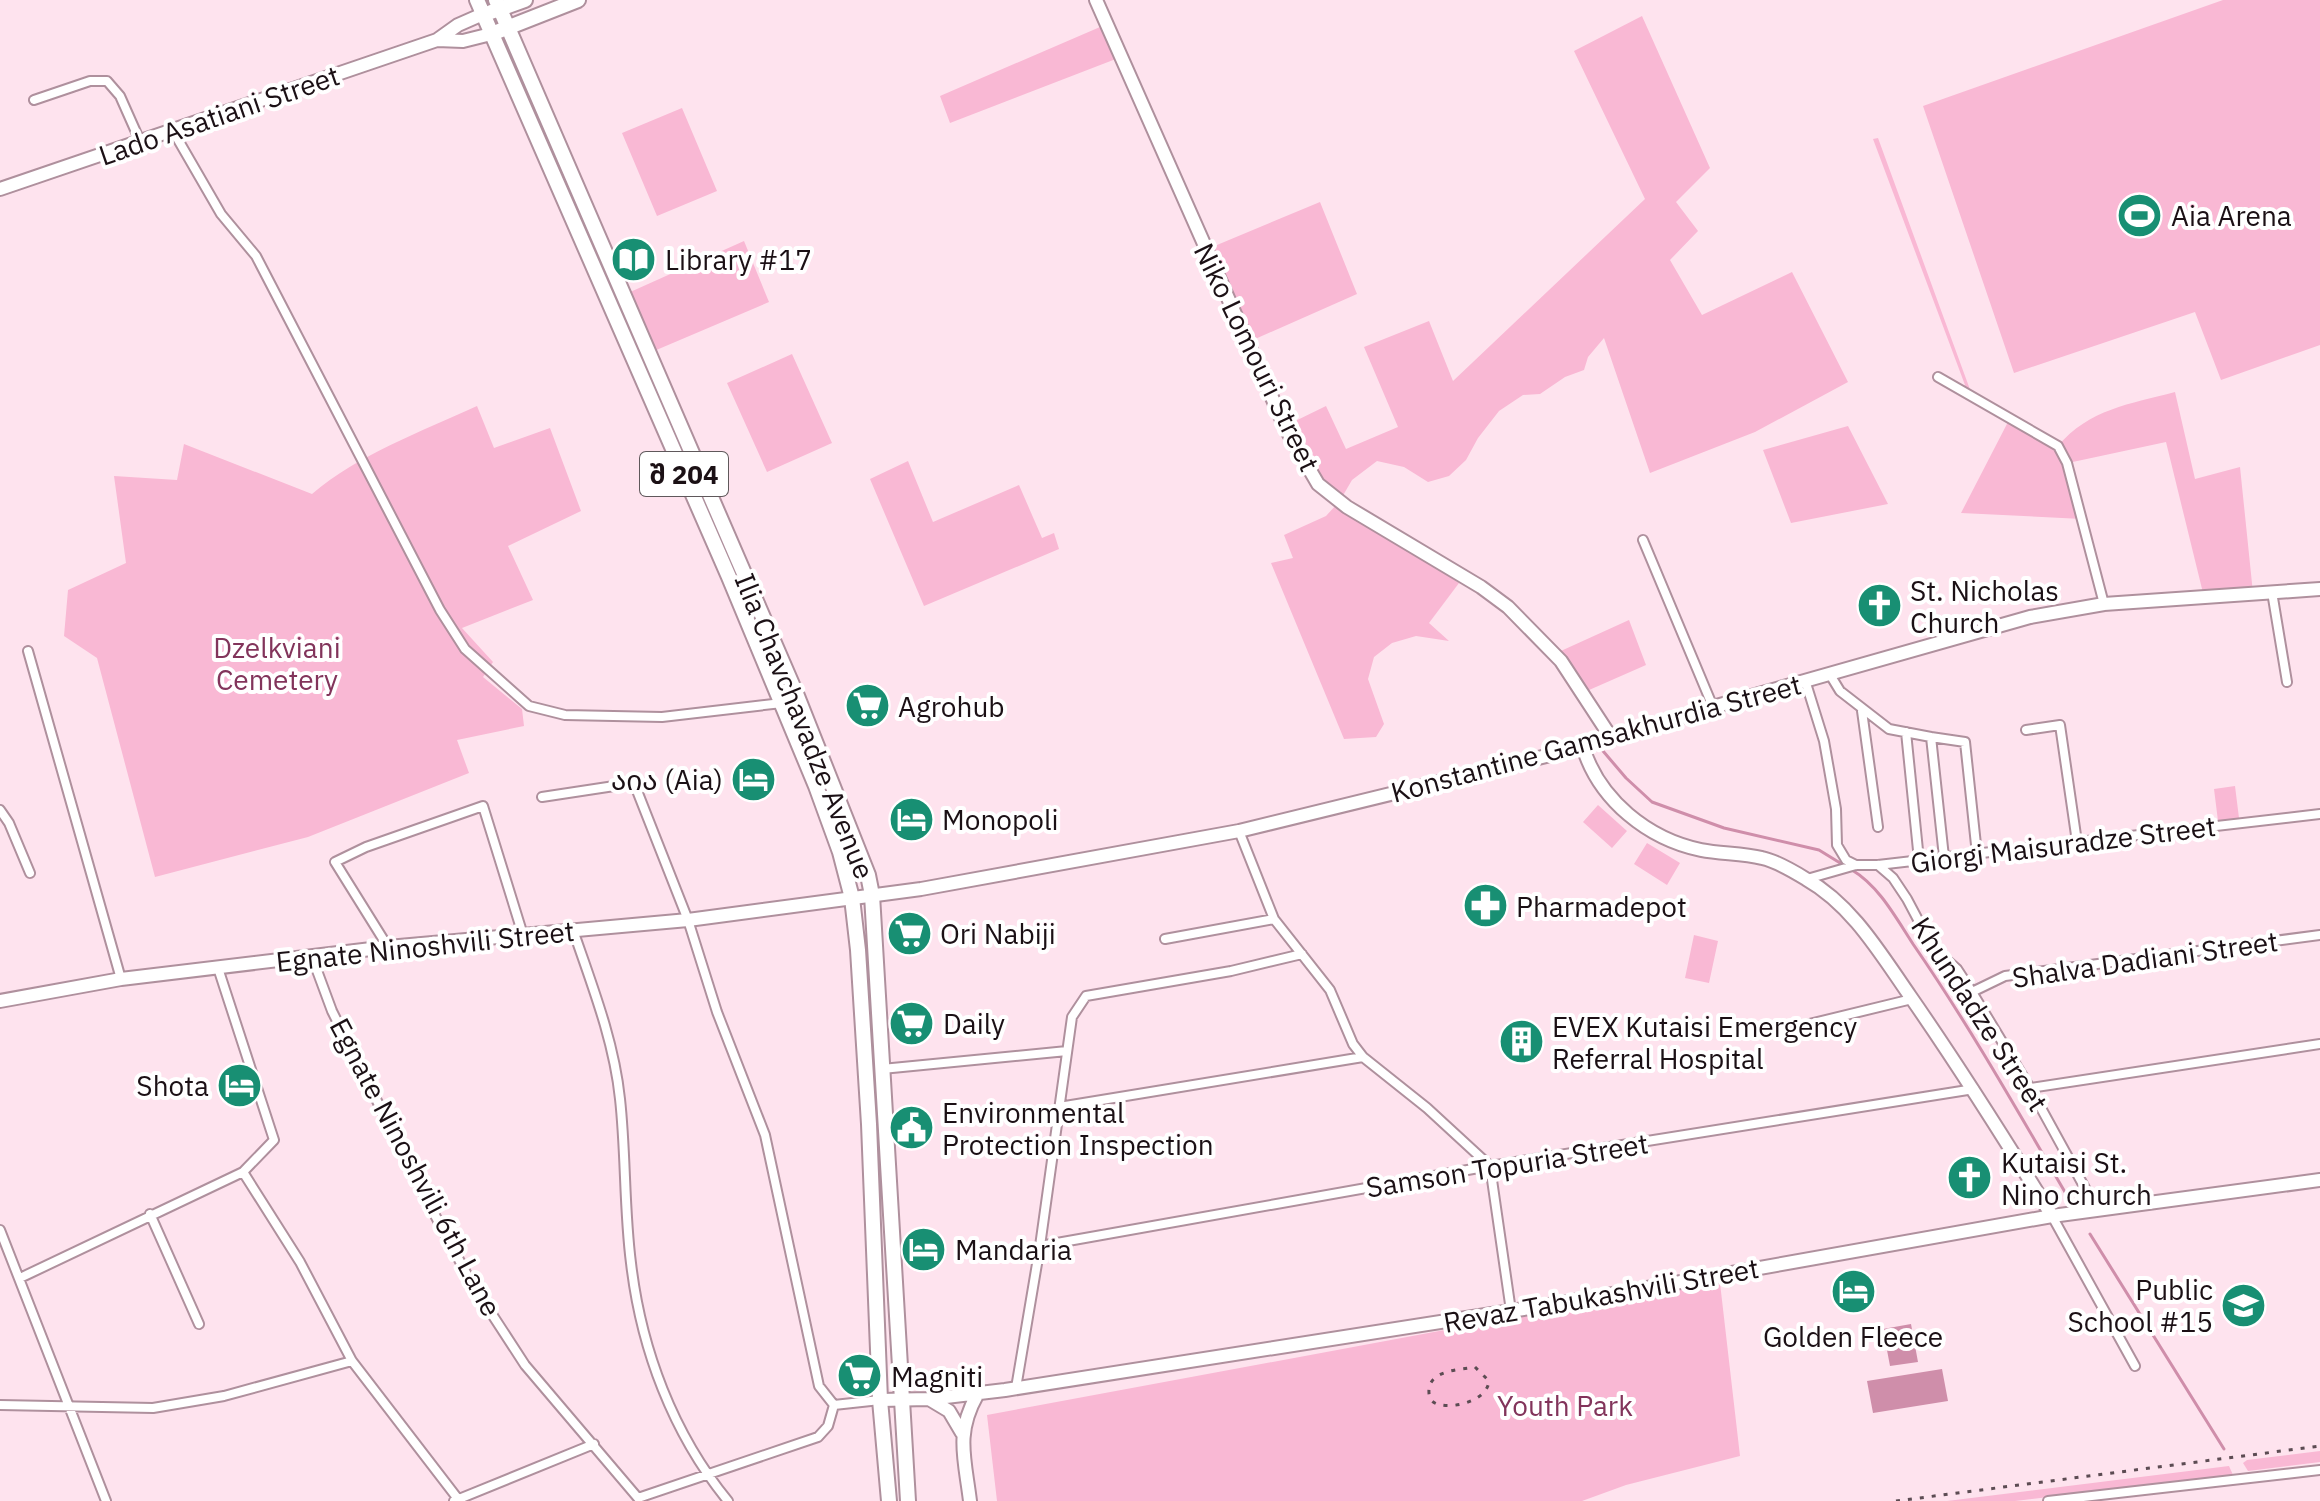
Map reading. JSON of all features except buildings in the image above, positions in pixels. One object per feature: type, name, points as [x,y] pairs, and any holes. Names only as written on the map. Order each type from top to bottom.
[{"type":"main road","name":"Ilia Chavchavadze Avenue","points":[[477,0],[782,703],[840,852],[852,898],[869,1124],[880,1400],[889,1501]]},
{"type":"main road","points":[[483,14],[498,4],[525,0]]},
{"type":"main road","points":[[491,34],[578,0]]},
{"type":"main road","name":"Ilia Chavchavadze Avenue","points":[[498,4],[791,682],[865,869],[872,895],[908,1501]]},
{"type":"street","name":"Niko Lomouri Street","points":[[1096,0],[1286,429],[1318,484],[1347,507],[1481,587],[1508,607],[1561,661],[1612,739]]},
{"type":"street","name":"Lado Asatiani Street","points":[[0,189],[437,40],[458,25],[483,14]]},
{"type":"street","name":"Lado Asatiani Street","points":[[437,40],[463,41],[491,34]]},
{"type":"street","points":[[34,100],[90,81],[107,81],[120,96],[140,141]]},
{"type":"street","points":[[173,131],[221,214],[256,256],[440,610],[465,649],[502,685],[529,706],[565,715],[662,717],[782,703]]},
{"type":"street","points":[[1938,377],[2058,446],[2067,463],[2104,604]]},
{"type":"street","points":[[1643,540],[1713,707]]},
{"type":"street","name":"Konstantine Gamsakhurdia Street","points":[[852,898],[1239,831],[1583,747],[2030,617],[2104,604],[2320,589]]},
{"type":"street","points":[[2272,592],[2287,682]]},
{"type":"street","points":[[28,651],[121,979]]},
{"type":"street","points":[[1829,673],[1840,691],[1889,729],[1965,742],[1977,854]]},
{"type":"street","points":[[1805,680],[1824,741],[1836,809],[1837,845],[1846,860],[1856,865]]},
{"type":"street","points":[[1862,711],[1878,827]]},
{"type":"street","points":[[2026,730],[2060,725],[2077,842]]},
{"type":"street","points":[[1906,732],[1919,860]]},
{"type":"street","points":[[1931,737],[1944,857]]},
{"type":"street","points":[[1583,747],[1589,769],[1603,789],[1621,810],[1647,827],[1673,841],[1700,850],[1764,858],[1807,879],[1841,905],[1869,937],[1974,1089],[2052,1216],[2135,1366]]},
{"type":"street","points":[[542,797],[634,783],[688,920],[717,1012],[765,1135],[819,1386],[834,1405]]},
{"type":"street","points":[[388,947],[335,862],[366,847],[483,806],[523,935]]},
{"type":"street","points":[[0,810],[9,823],[30,873]]},
{"type":"street","name":"Giorgi Maisuradze Street","points":[[1807,879],[1856,865],[1878,865],[2320,814]]},
{"type":"street","points":[[1239,831],[1274,919],[1330,990],[1353,1044],[1363,1057],[1427,1108],[1490,1166],[1511,1311]]},
{"type":"street","name":"Khundadze Street","points":[[1878,865],[1893,878],[1907,899],[1933,948],[1957,969],[1972,992],[2030,1088],[2097,1210]]},
{"type":"street","name":"Egnate Ninoshvili Street","points":[[0,1001],[121,979],[388,947],[688,920],[852,898]]},
{"type":"street","points":[[1165,939],[1274,919]]},
{"type":"street","points":[[573,930],[611,1046],[618,1085],[630,1262],[642,1330],[669,1408],[708,1476],[728,1501]]},
{"type":"street","name":"Shalva Dadiani Street","points":[[1972,992],[2005,976],[2320,935]]},
{"type":"street","points":[[1016,1388],[1040,1246],[1072,1017],[1086,996],[1231,971],[1302,954]]},
{"type":"street","name":"Egnate Ninoshvili 6th Lane","points":[[312,957],[332,1011],[423,1193],[471,1282],[525,1365],[638,1498],[708,1476]]},
{"type":"street","points":[[20,1278],[243,1172],[274,1140],[218,968]]},
{"type":"street","points":[[1797,1027],[1912,999]]},
{"type":"street","points":[[2030,1088],[2320,1044]]},
{"type":"street","points":[[882,1069],[1067,1051]]},
{"type":"street","points":[[1059,1107],[1363,1057]]},
{"type":"street","name":"Samson Topuria Street","points":[[1040,1246],[1490,1166],[1974,1089]]},
{"type":"street","points":[[243,1172],[300,1262],[352,1361],[456,1500],[594,1444]]},
{"type":"street","name":"Revaz Tabukashvili Street","points":[[880,1400],[977,1395],[1511,1311],[2052,1216],[2320,1180]]},
{"type":"street","points":[[150,1214],[199,1324]]},
{"type":"street","points":[[0,1230],[106,1501]]},
{"type":"street","points":[[0,1405],[153,1408],[224,1396],[352,1361]]},
{"type":"street","points":[[970,1501],[962,1433],[968,1411],[977,1395]]},
{"type":"street","points":[[929,1399],[949,1411],[962,1433]]},
{"type":"street","points":[[834,1405],[880,1400]]},
{"type":"street","points":[[708,1476],[818,1437],[828,1426],[834,1405]]},
{"type":"street","points":[[2048,1501],[2320,1470]]},
{"type":"green space","name":"Aia Arena","points":[[2223,0],[2320,0],[2320,345],[2221,380],[2195,312],[2014,373],[1923,106]]},
{"type":"green space","points":[[1642,16],[1710,168],[1676,202],[1698,231],[1670,260],[1702,315],[1792,272],[1848,382],[1755,432],[1650,473],[1604,338],[1588,357],[1584,370],[1565,377],[1540,394],[1523,395],[1499,411],[1466,460],[1449,476],[1428,482],[1404,467],[1377,461],[1352,480],[1338,504],[1459,583],[1429,623],[1449,641],[1416,636],[1392,643],[1374,657],[1368,679],[1384,724],[1376,737],[1344,739],[1271,563],[1293,558],[1284,535],[1326,516],[1337,504],[1283,427],[1326,406],[1346,449],[1398,427],[1364,347],[1429,321],[1453,381],[1645,199],[1574,51]]},
{"type":"green space","points":[[1107,24],[1121,57],[950,123],[940,96]]},
{"type":"green space","points":[[682,108],[717,191],[657,216],[622,133]]},
{"type":"green space","points":[[1878,138],[1972,395],[1961,389],[1965,385],[1873,139]]},
{"type":"green space","points":[[1320,202],[1357,294],[1246,343],[1205,250]]},
{"type":"green space","points":[[744,241],[769,302],[654,351],[628,293]]},
{"type":"green space","points":[[792,354],[832,443],[767,472],[727,383]]},
{"type":"green space","points":[[2175,392],[2195,479],[2240,467],[2253,593],[2204,597],[2166,442],[2068,463],[2082,519],[1961,513],[2009,420],[2058,446],[2097,416]]},
{"type":"green space","name":"Dzelkviani Cemetery","points":[[477,406],[494,448],[550,428],[581,511],[508,546],[533,600],[462,628],[493,662],[483,677],[522,709],[524,726],[457,740],[469,773],[308,837],[155,877],[97,658],[64,636],[68,590],[126,563],[114,476],[177,480],[184,444],[312,494],[370,455]]},
{"type":"green space","points":[[1848,426],[1888,504],[1791,523],[1763,450]]},
{"type":"green space","points":[[908,461],[933,522],[1019,485],[1042,538],[1054,533],[1059,549],[924,606],[870,479]]},
{"type":"green space","points":[[1629,620],[1646,665],[1580,694],[1552,655]]},
{"type":"green space","points":[[2235,786],[2239,818],[2218,821],[2214,789]]},
{"type":"green space","points":[[1598,805],[1627,831],[1612,848],[1583,822]]},
{"type":"green space","points":[[1647,843],[1680,863],[1667,885],[1634,864]]},
{"type":"green space","points":[[1694,935],[1718,941],[1709,983],[1685,978]]},
{"type":"green space","name":"Youth Park","points":[[1720,1283],[1740,1456],[1626,1485],[1582,1501],[997,1501],[987,1415],[1509,1318]]},
{"type":"green space","points":[[2320,1451],[2320,1462],[2248,1471],[2243,1463],[2247,1460]]},
{"type":"green space","points":[[2229,1466],[2233,1475],[2015,1501],[1947,1501]]},
{"type":"shaded area","points":[[1911,1324],[1918,1362],[1890,1366],[1883,1329]]},
{"type":"shaded area","points":[[1942,1369],[1948,1401],[1873,1413],[1867,1381]]},
{"type":"waterway","points":[[1603,751],[1652,802],[1724,828],[1819,850],[1845,866]]},
{"type":"waterway","points":[[1852,870],[1871,885],[1893,913],[1975,1040],[2072,1204]]},
{"type":"waterway","points":[[2090,1234],[2224,1449]]},
{"type":"railway","points":[[1475,1367],[1489,1381],[1487,1388],[1477,1398],[1448,1406],[1431,1400],[1430,1385],[1438,1375],[1475,1367]]},
{"type":"railway","points":[[1896,1501],[2320,1446]]},
{"type":"place","name":"Aia Arena","points":[[2140,215]]},
{"type":"place","name":"Library #17","points":[[634,259]]},
{"type":"place","name":"St. Nicholas Church","points":[[1879,606]]},
{"type":"place","name":"Agrohub","points":[[867,706]]},
{"type":"place","name":"აია (Aia)","points":[[754,779]]},
{"type":"place","name":"Monopoli","points":[[911,819]]},
{"type":"place","name":"Pharmadepot","points":[[1485,906]]},
{"type":"place","name":"Ori Nabiji","points":[[909,933]]},
{"type":"place","name":"Daily","points":[[912,1023]]},
{"type":"place","name":"EVEX Kutaisi Emergency Referral Hospital","points":[[1521,1042]]},
{"type":"place","name":"Shota","points":[[240,1085]]},
{"type":"place","name":"Environmental Protection Inspection","points":[[911,1128]]},
{"type":"place","name":"Kutaisi St. Nino church","points":[[1970,1178]]},
{"type":"place","name":"Mandaria","points":[[924,1249]]},
{"type":"place","name":"Golden Fleece","points":[[1853,1291]]},
{"type":"place","name":"Public School #15","points":[[2244,1305]]},
{"type":"place","name":"Magniti","points":[[860,1376]]}]
